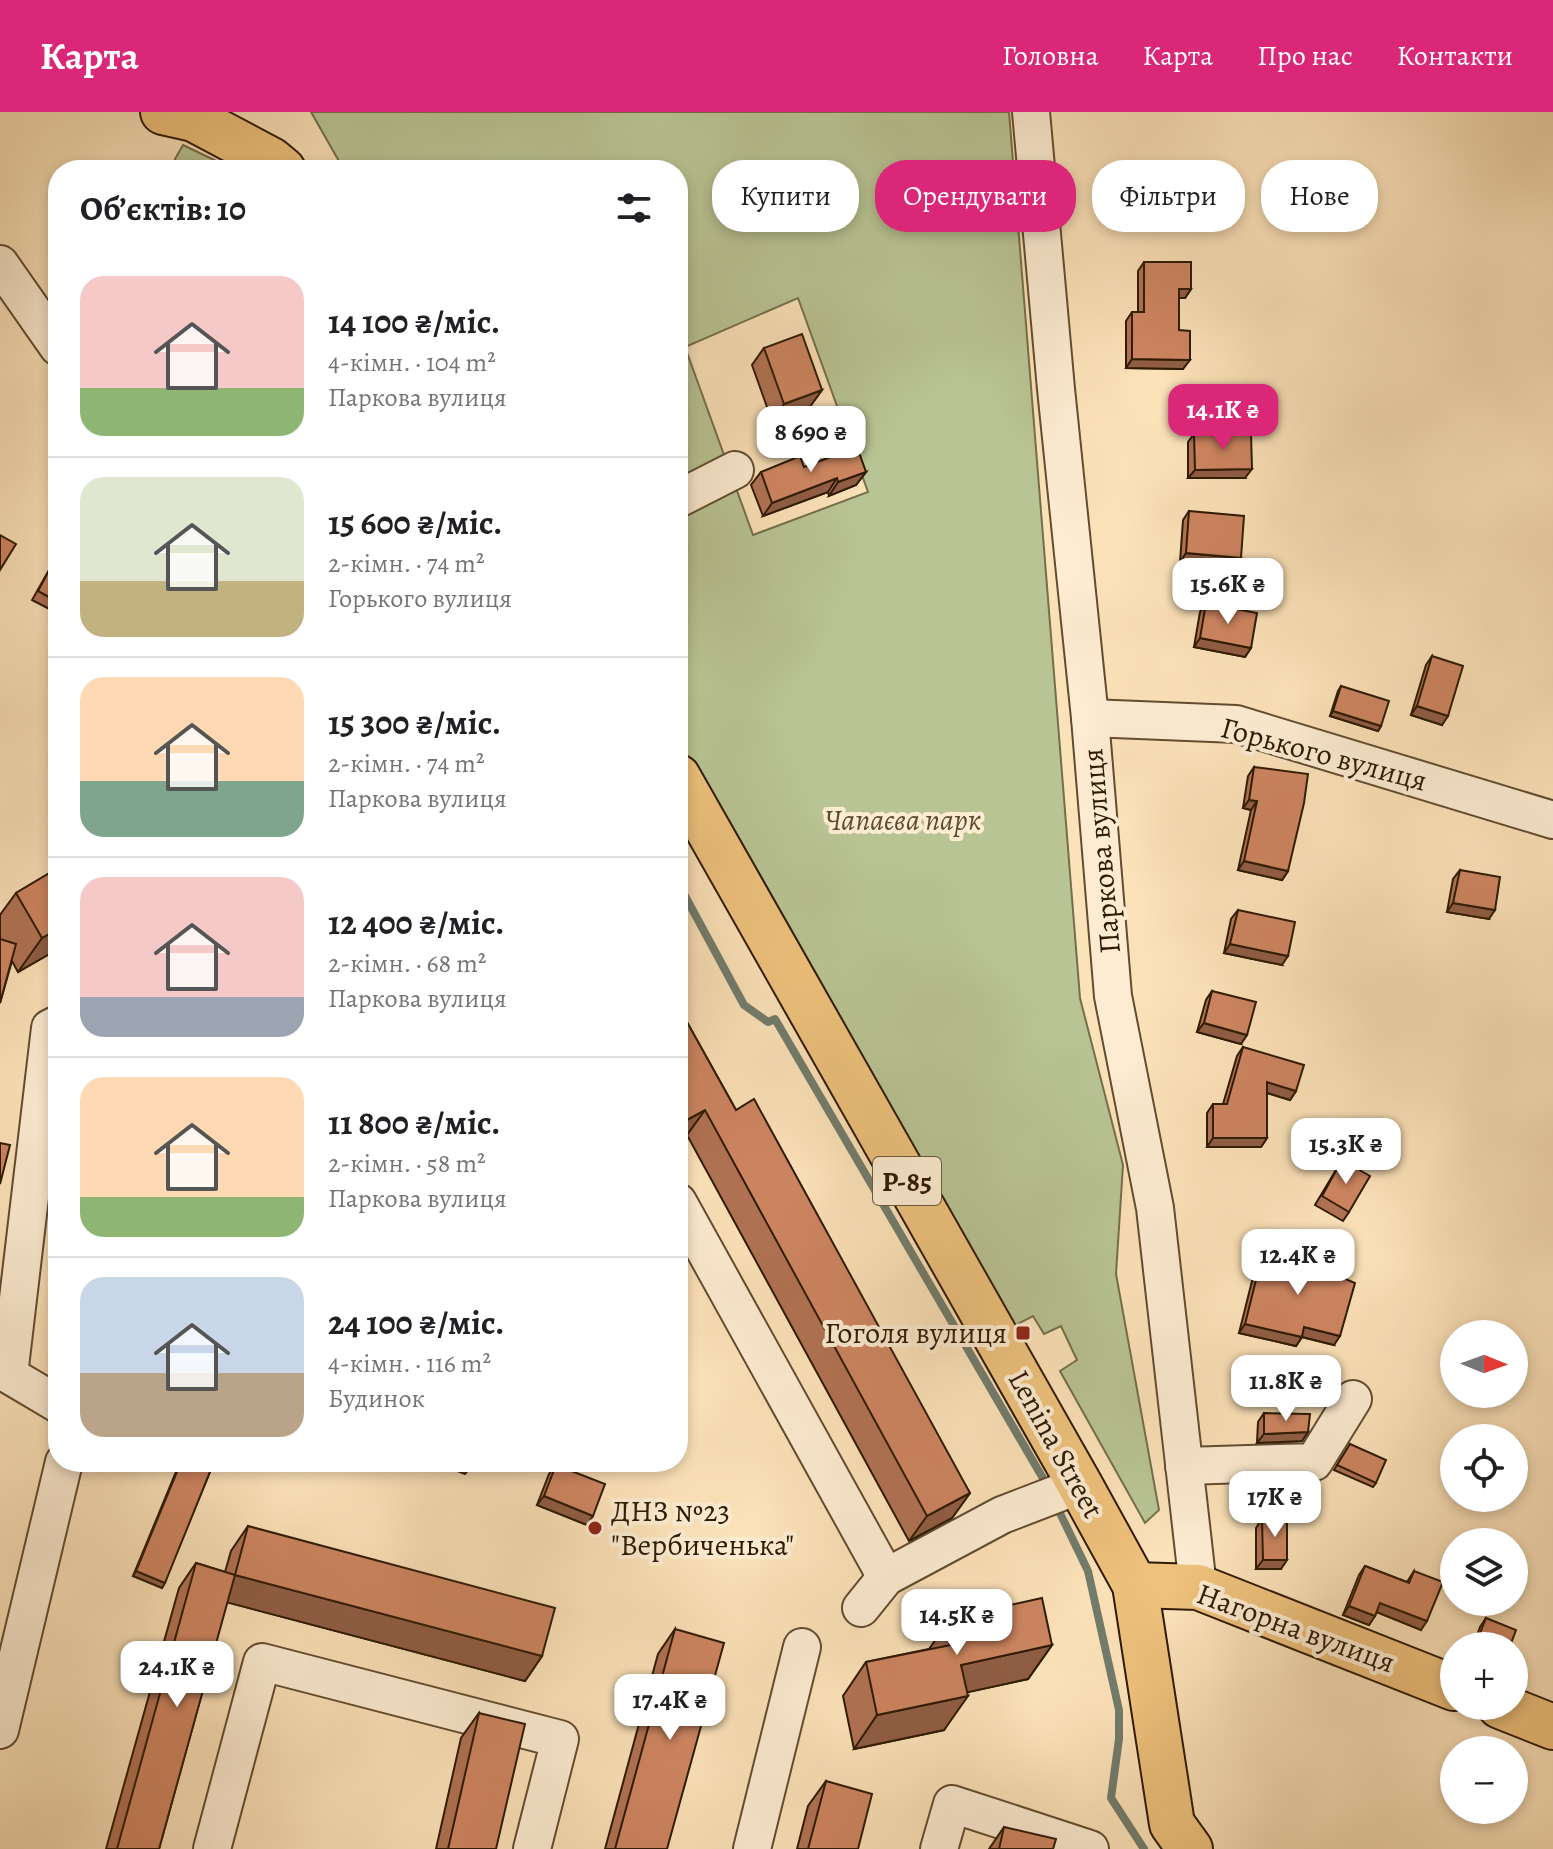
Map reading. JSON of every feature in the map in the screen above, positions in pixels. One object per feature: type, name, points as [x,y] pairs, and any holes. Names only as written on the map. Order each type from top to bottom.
[{"type":"main road","points":[[163,112],[194,119],[271,160]]},
{"type":"main road","name":"Lenina Street","points":[[688,795],[1135,1585],[1173,1841]]},
{"type":"main road","name":"Нагорна вулиця","points":[[1135,1585],[1198,1587],[1440,1682]]},
{"type":"main road","points":[[1528,1717],[1553,1727]]},
{"type":"street","name":"Паркова вулиця","points":[[1031,112],[1090,718],[1113,996],[1155,1208],[1198,1587]]},
{"type":"street","points":[[0,264],[48,333]]},
{"type":"street","points":[[688,494],[735,470]]},
{"type":"street","name":"Горького вулиця","points":[[1090,718],[1236,724],[1553,820]]},
{"type":"street","points":[[48,1045],[9,1375],[48,1398]]},
{"type":"street","points":[[688,1220],[886,1577]]},
{"type":"street","points":[[1184,1466],[1314,1462],[1353,1399]]},
{"type":"street","points":[[0,1730],[62,1472]]},
{"type":"street","points":[[861,1608],[886,1577],[1002,1515],[1080,1485]]},
{"type":"street","points":[[752,1849],[802,1647]]},
{"type":"street","points":[[212,1849],[262,1662],[560,1739],[532,1849]]},
{"type":"street","points":[[939,1849],[952,1804],[1090,1849]]},
{"type":"green space","name":"Чапаєва парк","points":[[311,112],[1009,112],[1013,160],[875,160],[875,232],[1019,232],[1080,998],[1123,1165],[1116,1274],[1159,1510],[1145,1523],[1060,1371],[1077,1360],[1061,1326],[1044,1334],[1033,1316],[1006,1330],[688,773],[688,355],[753,535],[868,492],[798,298],[688,346],[688,160],[338,160]]},
{"type":"green space","points":[[183,145],[214,160],[175,160]]},
{"type":"building","points":[[1144,262],[1191,262],[1191,289],[1179,289],[1179,330],[1190,331],[1190,360],[1132,359],[1132,312],[1144,312]]},
{"type":"building","points":[[802,334],[822,390],[784,404],[764,348]]},
{"type":"building","points":[[1251,433],[1252,469],[1195,470],[1194,434]]},
{"type":"building","points":[[857,447],[866,472],[838,482],[837,478],[772,503],[761,472],[800,456],[804,467]]},
{"type":"building","points":[[1189,511],[1244,516],[1241,558],[1186,553]]},
{"type":"building","points":[[0,535],[16,544],[0,570]]},
{"type":"building","points":[[48,572],[48,596],[38,591]]},
{"type":"building","points":[[1206,603],[1257,613],[1251,648],[1200,638]]},
{"type":"building","points":[[1432,656],[1463,666],[1448,716],[1417,706]]},
{"type":"building","points":[[1341,686],[1389,701],[1381,726],[1333,711]]},
{"type":"building","points":[[1254,767],[1308,774],[1288,871],[1244,861],[1257,801],[1249,800]]},
{"type":"building","points":[[1460,870],[1500,877],[1495,910],[1453,903]]},
{"type":"building","points":[[48,874],[48,935],[42,938],[16,893]]},
{"type":"building","points":[[1238,910],[1295,922],[1288,956],[1230,944]]},
{"type":"building","points":[[0,939],[16,944],[0,1003]]},
{"type":"building","points":[[1212,991],[1256,1002],[1247,1035],[1204,1023]]},
{"type":"building","points":[[688,1024],[736,1110],[754,1099],[970,1493],[927,1516],[705,1110],[688,1119]]},
{"type":"building","points":[[1243,1047],[1304,1065],[1296,1091],[1267,1082],[1267,1138],[1213,1138],[1213,1104],[1227,1104]]},
{"type":"building","points":[[0,1143],[10,1145],[0,1184]]},
{"type":"building","points":[[1342,1160],[1370,1176],[1349,1212],[1322,1196]]},
{"type":"building","points":[[1268,1246],[1355,1283],[1340,1336],[1304,1327],[1302,1337],[1245,1324],[1260,1264]]},
{"type":"building","points":[[1264,1413],[1310,1414],[1308,1432],[1264,1434]]},
{"type":"building","points":[[1350,1444],[1386,1460],[1376,1483],[1337,1465]]},
{"type":"building","points":[[177,1472],[210,1472],[165,1583],[136,1571]]},
{"type":"building","points":[[553,1472],[574,1472],[605,1484],[593,1516],[544,1496]]},
{"type":"building","points":[[1263,1480],[1285,1480],[1285,1518],[1264,1519]]},
{"type":"building","points":[[1262,1519],[1287,1519],[1287,1560],[1263,1560]]},
{"type":"building","points":[[248,1526],[555,1608],[542,1656],[235,1575]]},
{"type":"building","points":[[196,1563],[235,1575],[159,1849],[117,1849]]},
{"type":"building","points":[[1365,1566],[1409,1583],[1414,1571],[1440,1581],[1440,1589],[1427,1621],[1380,1603],[1375,1616],[1349,1606]]},
{"type":"building","points":[[1042,1598],[1052,1645],[961,1665],[968,1696],[877,1715],[866,1662],[956,1644],[951,1618]]},
{"type":"building","points":[[1486,1618],[1516,1630],[1515,1632],[1480,1632]]},
{"type":"building","points":[[675,1629],[724,1643],[667,1849],[615,1849]]},
{"type":"building","points":[[479,1713],[525,1724],[496,1849],[448,1849]]},
{"type":"building","points":[[826,1781],[872,1794],[858,1849],[808,1849]]},
{"type":"building","points":[[1004,1827],[1056,1839],[1053,1849],[999,1849]]},
{"type":"waterway","points":[[688,901],[744,1005],[768,1022],[775,1019],[1044,1480]]},
{"type":"waterway","points":[[1058,1509],[1088,1571],[1119,1710],[1119,1739],[1111,1798],[1144,1849]]},
{"type":"place","name":"Гоголя вулиця","points":[[1023,1333]]},
{"type":"place","name":"ДНЗ №23 \"Вербиченька\"","points":[[595,1528]]}]
